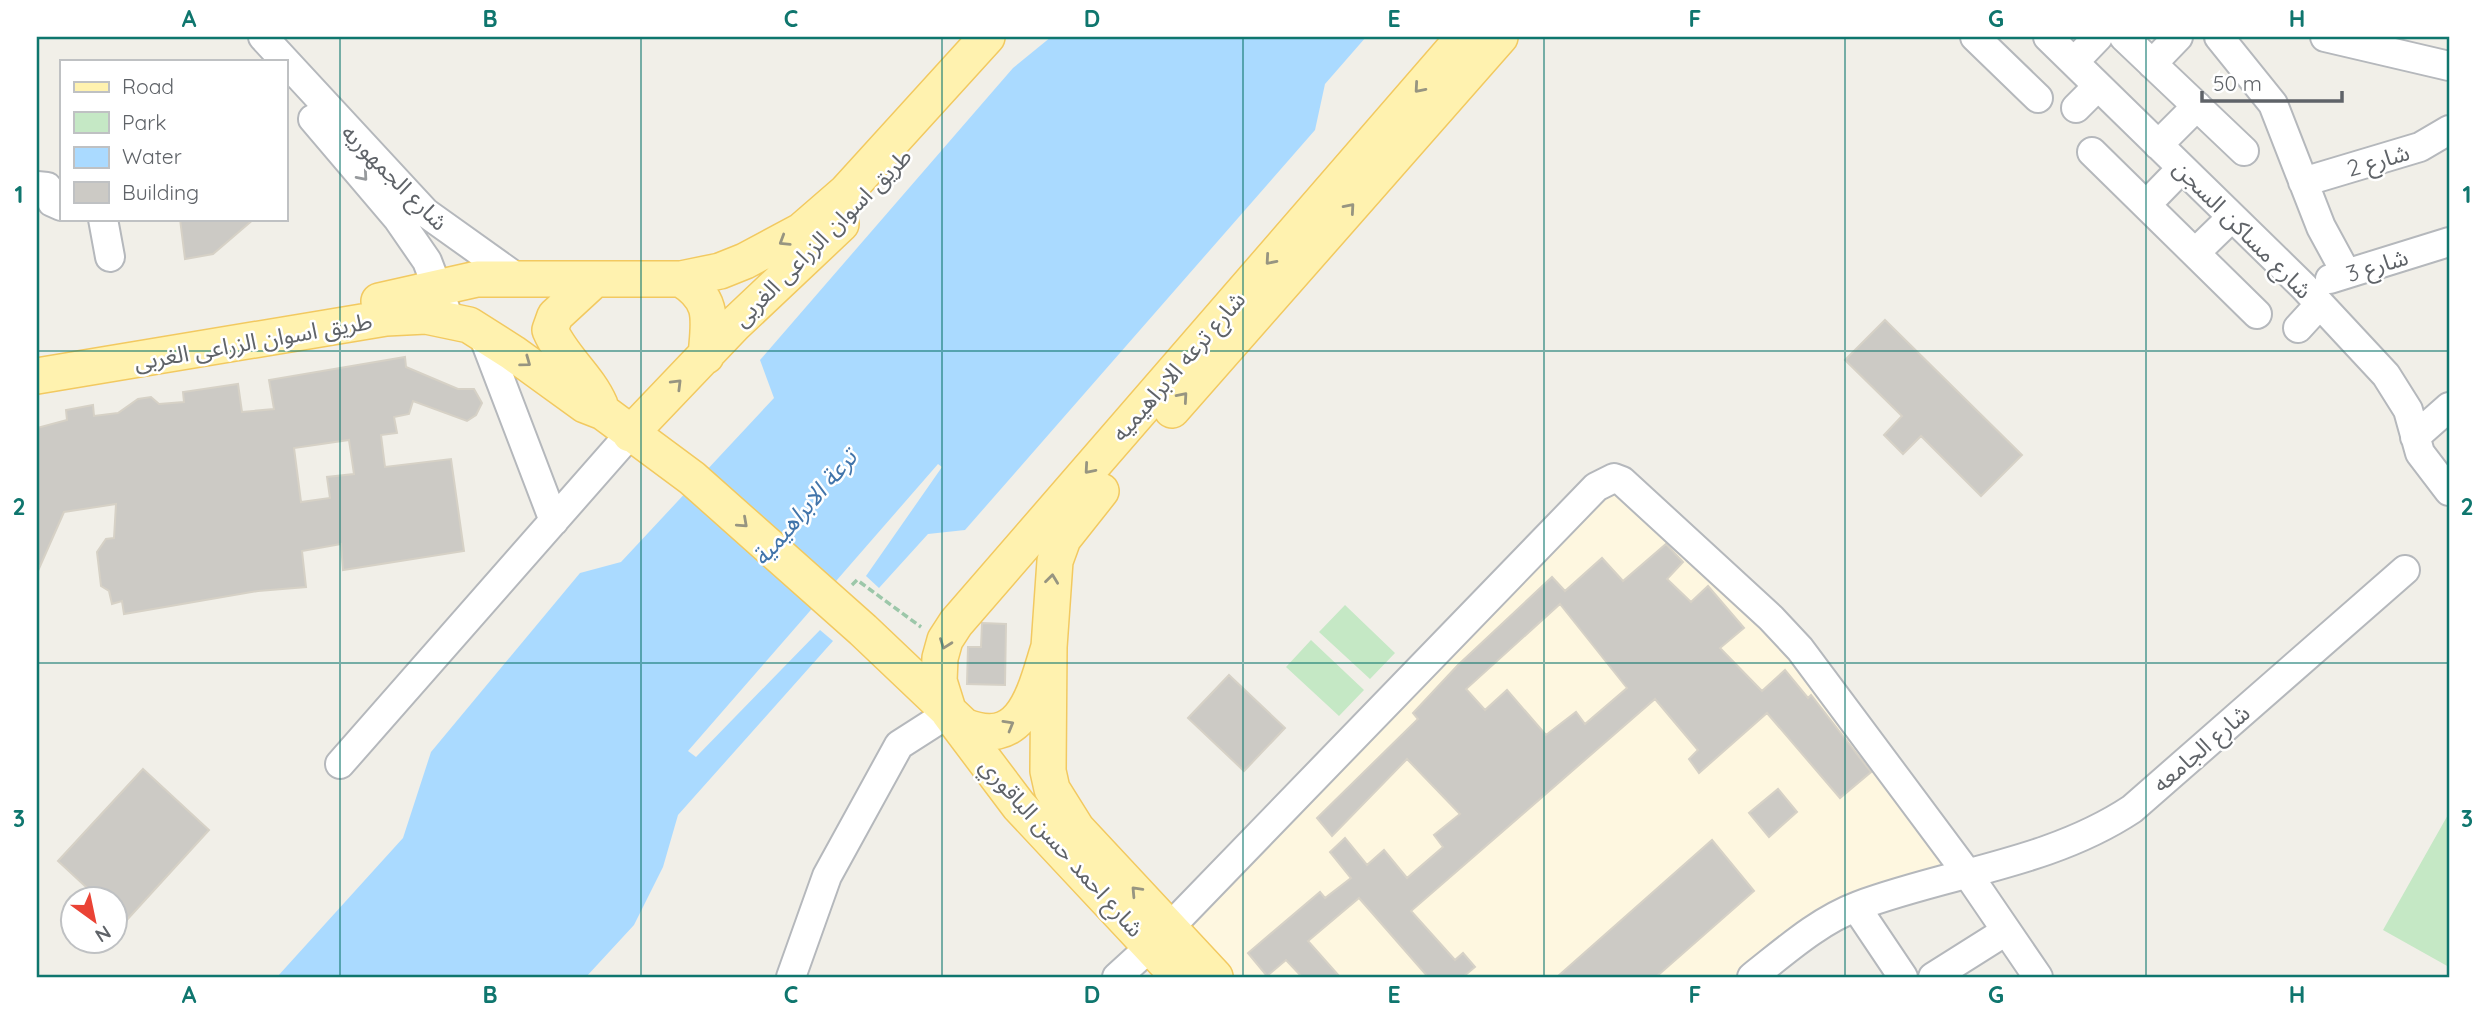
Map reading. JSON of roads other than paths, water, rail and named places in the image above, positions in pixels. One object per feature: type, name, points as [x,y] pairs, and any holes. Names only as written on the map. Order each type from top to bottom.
[{"type":"main road","name":"طريق اسوان الزراعى الغربى","points":[[37,376],[408,316],[453,306],[477,279],[681,279],[720,271],[778,246],[801,231],[846,192],[987,37]]},
{"type":"main road","name":"طريق اسوان الزراعى الغربى","points":[[631,434],[735,324],[862,203],[1010,37]]},
{"type":"main road","name":"شارع ترعه الابراهيميه","points":[[1049,647],[1051,585],[1063,538],[1464,37]]},
{"type":"main road","name":"شارع ترعه الابراهيميه","points":[[949,713],[939,681],[944,644],[956,623],[1254,297],[1500,37]]},
{"type":"main road","points":[[681,279],[698,289],[707,305],[709,322],[706,356]]},
{"type":"main road","points":[[594,281],[555,316],[550,330],[557,346],[595,394],[603,412]]},
{"type":"main road","name":"طريق اسوان الزراعى الغربى","points":[[37,356],[453,306]]},
{"type":"main road","points":[[453,306],[585,405],[603,412],[692,478],[863,630],[964,726],[979,732],[995,732],[1009,727],[1022,717],[1030,704],[1049,647]]},
{"type":"main road","name":"شارع احمد حسن الباقوري","points":[[1049,647],[1046,753],[1052,789],[1077,829],[1161,937],[1179,977]]},
{"type":"main road","name":"شارع احمد حسن الباقوري","points":[[949,713],[1019,806],[1161,937],[1215,977]]},
{"type":"street","points":[[240,37],[260,60]]},
{"type":"street","name":"شارع الجمهوريه","points":[[263,37],[284,60]]},
{"type":"street","points":[[1975,37],[2038,98]]},
{"type":"street","name":"شارع مساكن السجن","points":[[2048,37],[2312,296],[2394,386],[2408,410],[2420,453],[2449,491]]},
{"type":"street","points":[[2074,62],[2098,37]]},
{"type":"street","points":[[2124,37],[2244,151]]},
{"type":"street","points":[[2152,64],[2178,37]]},
{"type":"street","points":[[2219,37],[2273,104],[2287,134],[2321,228],[2346,274]]},
{"type":"street","points":[[2325,37],[2404,44],[2449,66]]},
{"type":"street","name":"شارع الجمهوريه","points":[[287,63],[405,193],[508,278]]},
{"type":"street","points":[[2076,108],[2098,86]]},
{"type":"street","name":"شارع الجمهوريه","points":[[287,90],[383,199],[453,306],[554,521]]},
{"type":"street","points":[[2158,145],[2197,106]]},
{"type":"street","name":"شارع 2","points":[[2303,182],[2420,147],[2449,130]]},
{"type":"street","points":[[2092,152],[2257,314]]},
{"type":"street","points":[[2146,205],[2182,168]]},
{"type":"street","points":[[37,186],[47,187],[52,202],[60,206]]},
{"type":"street","points":[[2195,253],[2232,217]]},
{"type":"street","points":[[103,220],[110,257]]},
{"type":"street","points":[[453,306],[448,262],[463,241]]},
{"type":"street","name":"شارع 3","points":[[2312,296],[2346,274],[2446,250]]},
{"type":"street","points":[[2298,328],[2312,296]]},
{"type":"street","points":[[2416,437],[2449,407]]},
{"type":"street","points":[[341,764],[631,434]]},
{"type":"street","points":[[1117,977],[1161,937],[1596,487],[1614,478],[1622,481],[1771,618],[1800,649],[1967,873],[2038,977]]},
{"type":"street","name":"شارع الجامعه","points":[[1752,977],[1814,930],[1856,907],[2061,848],[2132,809],[2405,570]]},
{"type":"street","points":[[791,977],[827,876],[899,745],[949,713]]},
{"type":"street","points":[[1856,907],[1903,977]]},
{"type":"street","points":[[1933,977],[2006,931]]},
{"type":"water","name":"ترعة الابراهيمية","points":[[1051,37],[1366,37],[1325,84],[1315,130],[965,530],[928,534],[879,588],[866,576],[942,467],[938,464],[688,751],[696,757],[820,630],[833,641],[678,815],[663,867],[634,925],[586,977],[277,977],[403,838],[431,752],[580,573],[621,562],[774,398],[760,360],[1013,68]]}]
